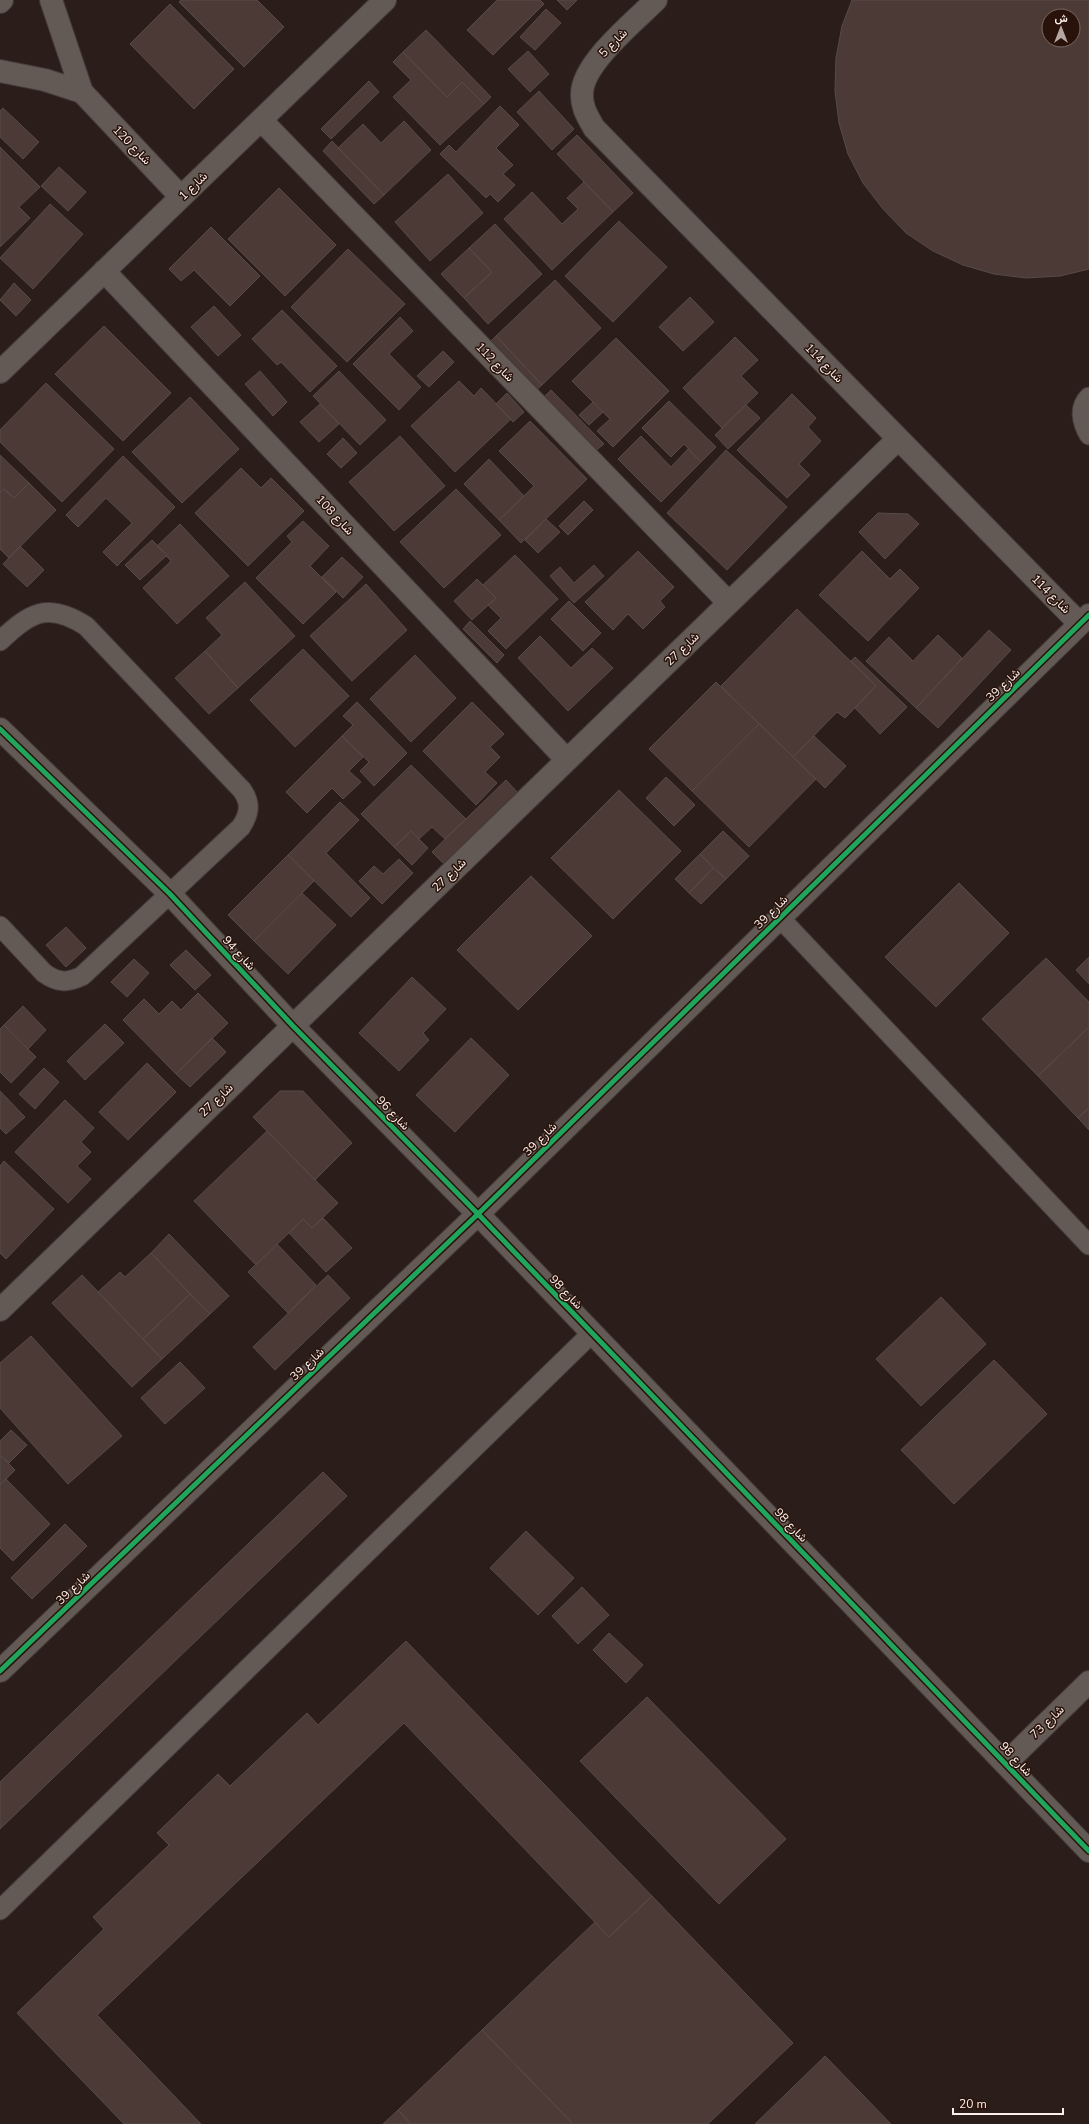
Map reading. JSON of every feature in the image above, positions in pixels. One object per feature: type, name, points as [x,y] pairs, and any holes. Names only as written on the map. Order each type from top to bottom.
[{"type":"street","name":"شارع 120","points":[[51,0],[82,92],[181,197]]},
{"type":"street","name":"شارع 1","points":[[0,372],[385,0]]},
{"type":"street","name":"شارع 5","points":[[582,94],[585,77],[593,63],[656,0]]},
{"type":"street","name":"شارع 120","points":[[0,71],[45,80],[82,92]]},
{"type":"street","name":"شارع 114","points":[[582,94],[584,110],[594,128],[898,439],[1084,620]]},
{"type":"street","name":"شارع 112","points":[[261,120],[729,603]]},
{"type":"street","name":"شارع 108","points":[[104,271],[567,760]]},
{"type":"street","name":"شارع 27","points":[[3,1302],[293,1026],[898,439]]},
{"type":"street","name":"شارع 39","points":[[0,1671],[478,1214],[1084,620]]},
{"type":"street","name":"شارع 94","points":[[0,729],[170,894],[293,1026]]},
{"type":"street","name":"شارع 96","points":[[293,1026],[478,1214]]},
{"type":"street","name":"شارع 98","points":[[478,1214],[1089,1851]]},
{"type":"street","name":"شارع 73","points":[[1006,1763],[1089,1682]]},
{"type":"lane","points":[[1089,397],[1082,412],[1083,424],[1089,435]]},
{"type":"lane","points":[[0,641],[18,624],[32,615],[51,612],[70,615],[86,626],[242,790],[248,798],[249,808],[247,818],[241,826],[82,976],[73,981],[63,982],[53,980],[44,973],[0,926]]},
{"type":"lane","points":[[780,918],[1089,1245]]},
{"type":"lane","points":[[0,1910],[592,1333]]},
{"type":"building","points":[[181,0],[257,0],[284,27],[244,67],[179,2]]},
{"type":"building","points":[[497,0],[540,0],[544,4],[493,55],[467,30]]},
{"type":"building","points":[[557,0],[577,0],[567,10]]},
{"type":"building","points":[[852,0],[1089,0],[1089,269],[1060,276],[1026,278],[994,274],[963,265],[933,251],[906,233],[883,209],[863,183],[848,154],[839,123],[835,91],[836,58],[842,26]]},
{"type":"building","points":[[170,4],[234,69],[194,109],[130,44]]},
{"type":"building","points":[[546,9],[561,23],[535,50],[520,37]]},
{"type":"building","points":[[426,30],[491,97],[484,104],[462,82],[447,97],[403,52]]},
{"type":"building","points":[[528,51],[549,74],[530,92],[508,69]]},
{"type":"building","points":[[403,52],[447,97],[462,82],[484,104],[440,145],[393,97],[411,80],[393,62]]},
{"type":"building","points":[[369,81],[379,92],[331,139],[321,129]]},
{"type":"building","points":[[539,91],[574,129],[552,150],[517,112]]},
{"type":"building","points":[[500,106],[519,125],[496,148],[513,165],[503,174],[515,185],[498,202],[490,194],[486,198],[440,154],[449,145],[456,152]]},
{"type":"building","points":[[3,108],[39,142],[23,159],[0,137],[0,111]]},
{"type":"building","points":[[404,121],[431,150],[384,195],[338,148],[363,124],[381,143]]},
{"type":"building","points":[[577,135],[633,193],[613,212],[557,154]]},
{"type":"building","points":[[332,141],[384,195],[374,204],[323,151]]},
{"type":"building","points":[[0,147],[40,187],[19,207],[30,218],[0,247]]},
{"type":"building","points":[[59,167],[86,192],[68,211],[41,186]]},
{"type":"building","points":[[448,174],[483,213],[430,261],[395,222]]},
{"type":"building","points":[[584,182],[613,212],[552,270],[504,219],[532,192],[562,224],[578,209],[567,198]]},
{"type":"building","points":[[279,188],[336,245],[285,296],[228,239]]},
{"type":"building","points":[[50,204],[83,234],[33,289],[0,258]]},
{"type":"building","points":[[619,221],[667,267],[613,322],[565,276]]},
{"type":"building","points":[[495,224],[542,274],[488,324],[464,298],[492,272],[469,248]]},
{"type":"building","points":[[211,227],[260,276],[230,306],[194,270],[181,281],[169,269]]},
{"type":"building","points":[[469,248],[492,272],[464,298],[441,274]]},
{"type":"building","points":[[348,249],[405,304],[347,362],[291,307]]},
{"type":"building","points":[[555,280],[601,328],[542,385],[496,336]]},
{"type":"building","points":[[14,283],[31,300],[16,316],[0,300]]},
{"type":"building","points":[[690,297],[714,322],[683,351],[659,327]]},
{"type":"building","points":[[214,306],[241,335],[218,356],[191,327]]},
{"type":"building","points":[[282,310],[337,366],[310,392],[281,362],[277,365],[252,339]]},
{"type":"building","points":[[400,317],[413,331],[389,354],[421,387],[399,410],[353,364]]},
{"type":"building","points":[[104,326],[171,393],[123,441],[55,374]]},
{"type":"building","points":[[496,336],[542,385],[534,392],[488,344]]},
{"type":"building","points":[[735,337],[758,360],[741,376],[758,393],[722,428],[683,388]]},
{"type":"building","points":[[616,338],[669,391],[613,447],[597,431],[610,419],[572,381]]},
{"type":"building","points":[[443,351],[454,362],[429,387],[417,376]]},
{"type":"building","points":[[260,371],[287,402],[273,416],[245,384]]},
{"type":"building","points":[[339,371],[386,420],[360,445],[313,396]]},
{"type":"building","points":[[459,381],[474,396],[481,388],[511,419],[455,472],[411,426]]},
{"type":"building","points":[[46,383],[114,449],[62,502],[0,442],[0,430]]},
{"type":"building","points":[[551,390],[604,444],[594,452],[542,399]]},
{"type":"building","points":[[507,393],[524,412],[513,422],[496,404]]},
{"type":"building","points":[[792,394],[816,418],[808,427],[821,441],[799,464],[810,475],[787,498],[737,450]]},
{"type":"building","points":[[190,397],[239,449],[182,503],[132,452]]},
{"type":"building","points":[[669,401],[716,447],[701,462],[684,444],[671,457],[642,428]]},
{"type":"building","points":[[593,402],[603,412],[589,425],[579,415]]},
{"type":"building","points":[[320,404],[339,424],[319,442],[300,422]]},
{"type":"building","points":[[746,405],[760,418],[728,449],[715,435]]},
{"type":"building","points":[[530,421],[587,479],[521,543],[499,520],[534,486],[499,451]]},
{"type":"building","points":[[400,436],[445,486],[394,531],[349,482]]},
{"type":"building","points":[[641,436],[671,467],[688,449],[701,462],[661,502],[618,459]]},
{"type":"building","points":[[343,438],[357,453],[341,468],[327,454]]},
{"type":"building","points":[[726,450],[787,507],[727,570],[667,513]]},
{"type":"building","points":[[0,455],[29,483],[14,498],[4,489],[0,493]]},
{"type":"building","points":[[123,456],[175,507],[117,566],[103,552],[132,523],[106,498],[78,527],[66,515]]},
{"type":"building","points":[[489,459],[524,496],[499,520],[464,484]]},
{"type":"building","points":[[241,468],[261,488],[271,478],[304,511],[248,566],[195,513]]},
{"type":"building","points":[[29,483],[56,510],[9,558],[0,549],[0,493],[4,489],[14,498]]},
{"type":"building","points":[[456,489],[501,535],[444,588],[400,542]]},
{"type":"building","points":[[584,501],[593,510],[568,535],[559,526]]},
{"type":"building","points":[[878,513],[908,514],[919,524],[885,559],[859,532]]},
{"type":"building","points":[[546,519],[560,532],[538,553],[525,540]]},
{"type":"building","points":[[303,521],[329,546],[310,566],[336,592],[303,624],[256,578],[292,542],[287,536]]},
{"type":"building","points":[[180,524],[229,576],[177,624],[143,588],[171,561],[157,546]]},
{"type":"building","points":[[152,540],[167,555],[140,580],[125,565]]},
{"type":"building","points":[[20,546],[44,570],[27,587],[3,564]]},
{"type":"building","points":[[638,551],[674,587],[660,601],[665,607],[643,629],[628,614],[613,630],[585,602]]},
{"type":"building","points":[[862,551],[890,579],[900,569],[919,588],[868,641],[819,595]]},
{"type":"building","points":[[515,555],[558,599],[506,649],[488,631],[501,618],[488,605],[496,598],[483,585]]},
{"type":"building","points":[[342,557],[363,577],[343,598],[322,577]]},
{"type":"building","points":[[594,565],[604,576],[574,603],[550,576],[560,567],[574,583]]},
{"type":"building","points":[[477,579],[496,598],[472,620],[454,601]]},
{"type":"building","points":[[245,582],[295,636],[238,688],[205,651],[222,635],[206,618]]},
{"type":"building","points":[[366,584],[407,630],[352,681],[310,636]]},
{"type":"building","points":[[569,601],[601,633],[583,651],[551,619]]},
{"type":"building","points":[[797,609],[876,686],[845,718],[837,712],[793,757],[721,686]]},
{"type":"building","points":[[470,621],[504,655],[497,663],[463,629]]},
{"type":"building","points":[[989,630],[1011,650],[938,728],[916,708]]},
{"type":"building","points":[[938,635],[962,658],[916,708],[866,661],[889,637],[913,661]]},
{"type":"building","points":[[540,636],[571,668],[592,648],[613,668],[568,711],[518,658]]},
{"type":"building","points":[[303,649],[349,696],[295,747],[250,700]]},
{"type":"building","points":[[205,651],[238,688],[209,714],[175,678]]},
{"type":"building","points":[[415,655],[456,698],[411,742],[370,699]]},
{"type":"building","points":[[855,657],[907,707],[880,734],[855,708],[876,686],[851,661]]},
{"type":"building","points":[[716,682],[759,724],[692,791],[649,749]]},
{"type":"building","points":[[357,702],[407,753],[374,786],[360,771],[369,762],[342,736],[353,725],[343,716]]},
{"type":"building","points":[[472,702],[504,734],[490,747],[500,757],[485,772],[497,783],[476,805],[423,751]]},
{"type":"building","points":[[759,724],[816,779],[749,847],[692,791]]},
{"type":"building","points":[[342,736],[363,757],[349,771],[361,782],[343,799],[332,788],[307,813],[286,792]]},
{"type":"building","points":[[814,736],[846,766],[825,788],[793,757]]},
{"type":"building","points":[[411,765],[466,819],[445,839],[432,827],[419,839],[411,831],[394,847],[361,814]]},
{"type":"building","points":[[666,777],[695,805],[674,826],[646,798]]},
{"type":"building","points":[[506,780],[520,795],[447,867],[432,852]]},
{"type":"building","points":[[619,790],[681,851],[613,919],[551,858]]},
{"type":"building","points":[[340,802],[359,820],[326,853],[370,898],[351,917],[288,855]]},
{"type":"building","points":[[411,831],[428,848],[412,865],[394,847]]},
{"type":"building","points":[[723,831],[749,856],[726,879],[700,854]]},
{"type":"building","points":[[700,854],[713,868],[689,893],[675,879]]},
{"type":"building","points":[[288,855],[314,881],[254,941],[228,915]]},
{"type":"building","points":[[399,859],[413,873],[382,904],[359,881],[374,866],[383,874]]},
{"type":"building","points":[[713,868],[726,879],[701,904],[689,893]]},
{"type":"building","points":[[531,876],[592,936],[518,1010],[457,950]]},
{"type":"building","points":[[959,883],[1009,933],[936,1007],[885,957]]},
{"type":"building","points":[[302,893],[336,925],[288,974],[254,941]]},
{"type":"building","points":[[66,927],[86,948],[66,967],[46,945]]},
{"type":"building","points":[[186,950],[211,975],[195,990],[170,965]]},
{"type":"building","points":[[1089,957],[1089,984],[1076,970]]},
{"type":"building","points":[[1046,958],[1089,1002],[1089,1027],[1038,1076],[982,1019]]},
{"type":"building","points":[[134,959],[149,973],[127,997],[111,982]]},
{"type":"building","points":[[412,977],[446,1009],[423,1033],[429,1040],[399,1071],[359,1033]]},
{"type":"building","points":[[198,993],[228,1023],[176,1074],[123,1020],[144,999],[159,1014],[172,1001],[181,1010]]},
{"type":"building","points":[[23,1006],[46,1030],[28,1049],[4,1025]]},
{"type":"building","points":[[105,1024],[124,1043],[85,1080],[67,1061]]},
{"type":"building","points":[[4,1025],[36,1057],[11,1083],[0,1072],[0,1029]]},
{"type":"building","points":[[1089,1027],[1089,1108],[1078,1118],[1038,1076]]},
{"type":"building","points":[[212,1038],[226,1052],[190,1087],[176,1074]]},
{"type":"building","points":[[471,1038],[509,1075],[455,1132],[416,1095]]},
{"type":"building","points":[[147,1063],[176,1092],[128,1140],[99,1112]]},
{"type":"building","points":[[44,1068],[59,1082],[35,1109],[19,1094]]},
{"type":"building","points":[[0,1091],[25,1117],[6,1134],[0,1128]]},
{"type":"building","points":[[280,1091],[303,1091],[352,1143],[315,1180],[253,1117]]},
{"type":"building","points":[[65,1100],[94,1128],[81,1142],[91,1152],[77,1166],[91,1179],[68,1203],[15,1152]]},
{"type":"building","points":[[1089,1108],[1089,1130],[1078,1118]]},
{"type":"building","points":[[267,1131],[338,1203],[312,1228],[303,1219],[256,1265],[194,1201]]},
{"type":"building","points":[[4,1161],[54,1209],[6,1259],[0,1253],[0,1166]]},
{"type":"building","points":[[323,1218],[352,1248],[326,1272],[289,1233],[303,1219],[312,1228]]},
{"type":"building","points":[[169,1234],[229,1296],[210,1314],[151,1253]]},
{"type":"building","points":[[277,1244],[316,1285],[288,1313],[248,1272]]},
{"type":"building","points":[[151,1253],[190,1294],[143,1339],[98,1292],[120,1272],[125,1277]]},
{"type":"building","points":[[82,1275],[162,1359],[132,1387],[52,1303]]},
{"type":"building","points":[[328,1275],[350,1298],[275,1370],[253,1347]]},
{"type":"building","points":[[190,1294],[210,1314],[162,1359],[143,1339]]},
{"type":"building","points":[[941,1297],[986,1344],[921,1406],[876,1359]]},
{"type":"building","points":[[31,1336],[122,1436],[68,1484],[0,1408],[0,1363]]},
{"type":"building","points":[[994,1360],[1047,1414],[954,1504],[901,1450]]},
{"type":"building","points":[[180,1362],[205,1388],[165,1424],[141,1398]]},
{"type":"building","points":[[11,1430],[27,1445],[9,1463],[0,1455],[0,1441]]},
{"type":"building","points":[[0,1455],[15,1470],[0,1485]]},
{"type":"building","points":[[323,1472],[347,1496],[0,1829],[0,1782]]},
{"type":"building","points":[[6,1479],[50,1524],[13,1561],[0,1548],[0,1485]]},
{"type":"building","points":[[65,1524],[87,1546],[32,1599],[11,1578]]},
{"type":"building","points":[[526,1531],[574,1578],[538,1615],[490,1568]]},
{"type":"building","points":[[582,1587],[609,1615],[578,1644],[552,1616]]},
{"type":"building","points":[[609,1633],[643,1665],[626,1683],[593,1650]]},
{"type":"building","points":[[406,1641],[652,1896],[609,1937],[404,1723],[97,2015],[201,2124],[124,2124],[17,2013],[104,1929],[93,1917],[169,1845],[157,1833],[218,1774],[230,1786],[307,1713],[318,1725]]},
{"type":"building","points":[[647,1697],[786,1839],[719,1904],[580,1761]]},
{"type":"building","points":[[652,1896],[793,2043],[708,2124],[573,2124],[482,2030],[595,1922],[609,1937]]},
{"type":"building","points":[[482,2030],[573,2124],[411,2124],[398,2110]]},
{"type":"building","points":[[825,2056],[891,2124],[755,2124]]},
{"type":"building","points":[[398,2110],[411,2124],[383,2124]]},
{"type":"cycle path","points":[[0,1671],[478,1214],[1089,615]]},
{"type":"cycle path","points":[[0,729],[170,894],[293,1026],[478,1214],[1089,1851]]}]
